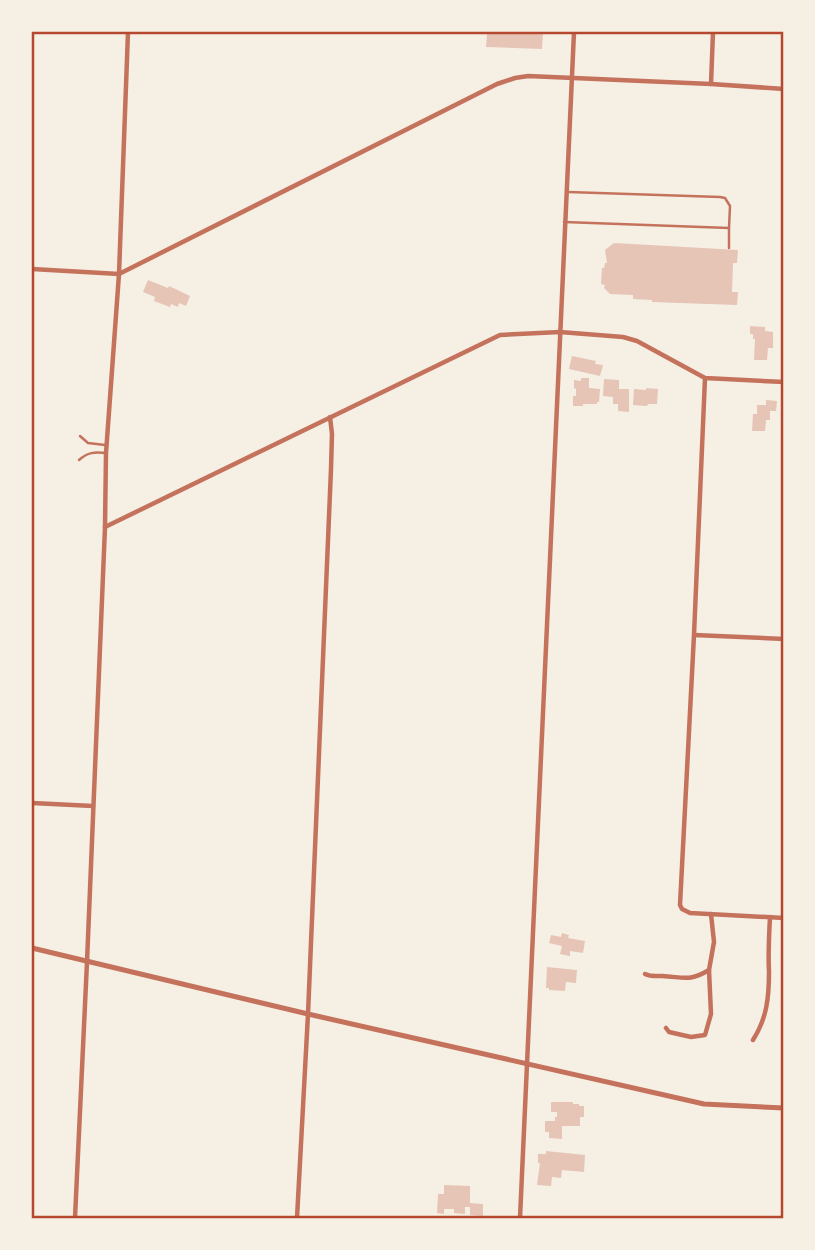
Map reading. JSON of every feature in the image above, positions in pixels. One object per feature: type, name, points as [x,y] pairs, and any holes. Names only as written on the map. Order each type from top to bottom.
[{"type":"street","points":[[75,1219],[106,453],[119,274],[128,32]]},
{"type":"street","points":[[520,1219],[573,32]]},
{"type":"street","points":[[711,84],[713,32]]},
{"type":"street","points":[[32,269],[119,274],[497,84],[520,77],[783,89]]},
{"type":"street","points":[[105,527],[495,336],[504,334],[560,332],[631,338],[705,378],[783,382]]},
{"type":"street","points":[[705,378],[695,635],[680,905],[690,913],[783,918]]},
{"type":"street","points":[[297,1219],[332,460],[330,418]]},
{"type":"street","points":[[695,635],[783,639]]},
{"type":"street","points":[[32,803],[93,806]]},
{"type":"street","points":[[666,1028],[669,1032],[691,1037],[705,1035],[711,1014],[709,970],[714,943],[711,914]]},
{"type":"street","points":[[752,1040],[768,1006],[770,917]]},
{"type":"street","points":[[32,948],[704,1104],[783,1108]]},
{"type":"street","points":[[645,974],[652,977],[688,979],[709,970]]},
{"type":"lane","points":[[566,192],[725,198],[730,206],[729,248]]},
{"type":"lane","points":[[564,222],[729,228]]},
{"type":"lane","points":[[80,436],[88,443],[107,445]]},
{"type":"lane","points":[[79,460],[92,452],[106,453]]},
{"type":"building","points":[[543,32],[542,49],[486,47],[487,34]]},
{"type":"building","points":[[614,243],[738,250],[737,263],[733,263],[732,292],[738,292],[737,305],[652,302],[633,299],[633,295],[610,294],[604,288],[605,285],[601,284],[602,268],[607,263],[605,250]]},
{"type":"building","points":[[148,280],[190,296],[186,306],[179,303],[178,307],[171,304],[170,307],[154,301],[155,297],[143,292]]},
{"type":"building","points":[[750,326],[765,327],[765,331],[773,332],[773,348],[768,348],[767,360],[754,360],[755,339],[753,334],[750,334]]},
{"type":"building","points":[[572,356],[603,365],[600,376],[569,369]]},
{"type":"building","points":[[581,378],[589,378],[589,388],[600,389],[597,404],[573,406],[573,396],[576,396],[574,380],[581,381]]},
{"type":"building","points":[[604,379],[619,380],[619,389],[629,389],[629,412],[618,411],[618,404],[613,404],[613,397],[603,396]]},
{"type":"building","points":[[634,389],[658,389],[657,404],[633,405]]},
{"type":"building","points":[[766,400],[777,401],[776,411],[770,411],[770,420],[766,420],[765,431],[752,431],[753,414],[757,414],[757,405],[766,405]]},
{"type":"building","points":[[562,933],[569,935],[568,938],[585,941],[583,953],[570,951],[570,956],[560,954],[562,946],[549,943],[551,935],[561,937]]},
{"type":"building","points":[[547,967],[577,970],[576,983],[566,982],[565,991],[549,990],[546,988]]},
{"type":"building","points":[[551,1102],[573,1102],[584,1106],[584,1117],[580,1117],[580,1126],[562,1126],[562,1139],[549,1138],[549,1132],[545,1132],[545,1121],[555,1121],[557,1117],[557,1112],[551,1112]]},
{"type":"building","points":[[546,1151],[585,1155],[584,1172],[562,1170],[561,1178],[552,1177],[551,1186],[537,1185],[540,1163],[538,1154],[546,1154]]},
{"type":"building","points":[[444,1185],[470,1186],[470,1203],[483,1204],[483,1216],[470,1215],[470,1207],[465,1207],[465,1214],[454,1213],[454,1209],[444,1209],[444,1214],[437,1213],[438,1194],[444,1194]]}]
